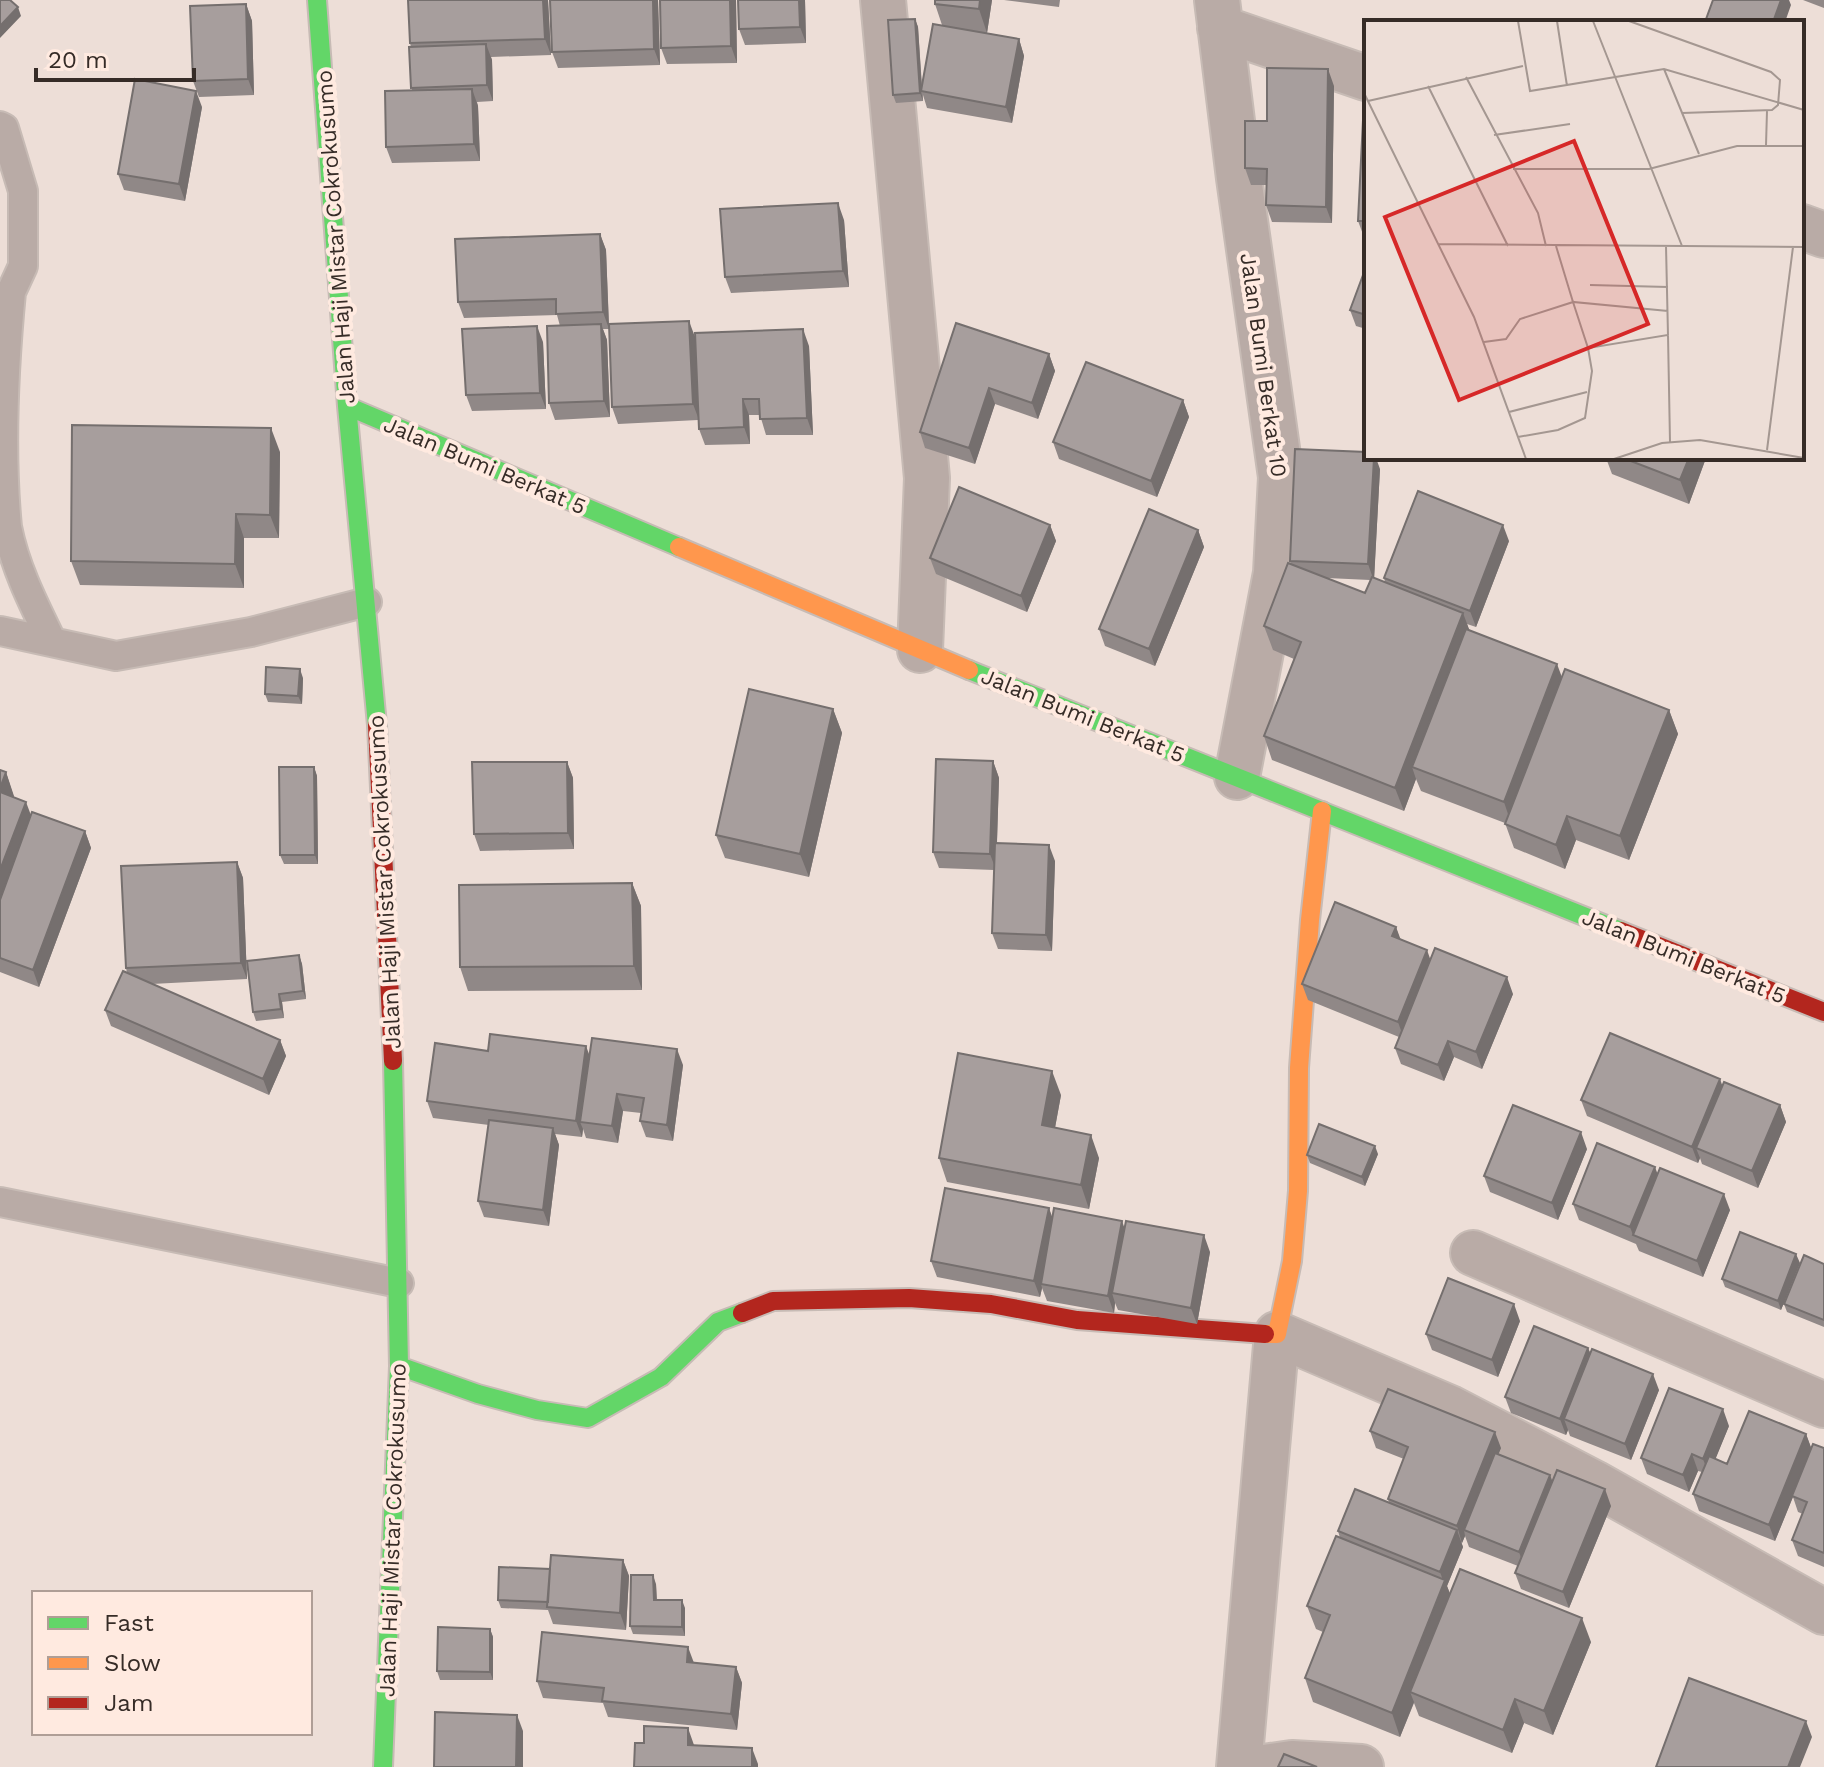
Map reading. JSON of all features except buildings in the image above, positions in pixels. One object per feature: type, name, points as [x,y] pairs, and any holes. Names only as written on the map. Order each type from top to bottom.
[{"type":"street","name":"Jalan Haji Mistar Cokrokusumo","points":[[317,0],[347,406],[379,753],[395,1115],[399,1366],[383,1767]]},
{"type":"street","points":[[883,0],[927,478],[920,650]]},
{"type":"street","points":[[1218,14],[1364,77]]},
{"type":"street","name":"Jalan Bumi Berkat 10","points":[[1218,14],[1281,477],[1276,573],[1237,777]]},
{"type":"street","points":[[1804,228],[1824,235]]},
{"type":"street","name":"Jalan Bumi Berkat 5","points":[[347,406],[920,650],[1824,1012]]},
{"type":"street","points":[[1239,1767],[1277,1334],[1292,1261],[1298,1191],[1299,1068],[1322,811]]},
{"type":"street","points":[[1473,1253],[1824,1405]]},
{"type":"street","points":[[399,1366],[478,1394],[537,1410],[588,1418],[661,1377],[718,1322],[773,1301],[909,1298],[991,1304],[1077,1320],[1277,1334],[1450,1408],[1594,1483],[1824,1612]]},
{"type":"street","points":[[1264,1767],[1292,1763],[1361,1767]]},
{"type":"lane","points":[[0,126],[4,128],[23,191],[23,266],[6,296],[1,447],[7,526],[24,585],[52,642]]},
{"type":"lane","points":[[0,631],[116,656],[251,632],[367,602]]},
{"type":"lane","points":[[0,1202],[399,1283]]},
{"type":"traffic: fast","points":[[317,0],[347,406],[377,725]]},
{"type":"traffic: fast","points":[[347,406],[679,547]]},
{"type":"traffic: fast","points":[[969,670],[1621,931]]},
{"type":"traffic: fast","points":[[383,1767],[399,1366],[393,1061]]},
{"type":"traffic: fast","points":[[399,1366],[478,1394],[537,1410],[588,1418],[661,1377],[718,1322],[742,1313]]},
{"type":"traffic: slow","points":[[679,547],[969,670]]},
{"type":"traffic: slow","points":[[1265,1334],[1277,1334],[1292,1261],[1298,1191],[1299,1068],[1322,811]]},
{"type":"traffic: jam","points":[[377,725],[393,1061]]},
{"type":"traffic: jam","points":[[1621,931],[1824,1012]]},
{"type":"traffic: jam","points":[[742,1313],[773,1301],[909,1298],[991,1304],[1077,1320],[1265,1334]]}]
